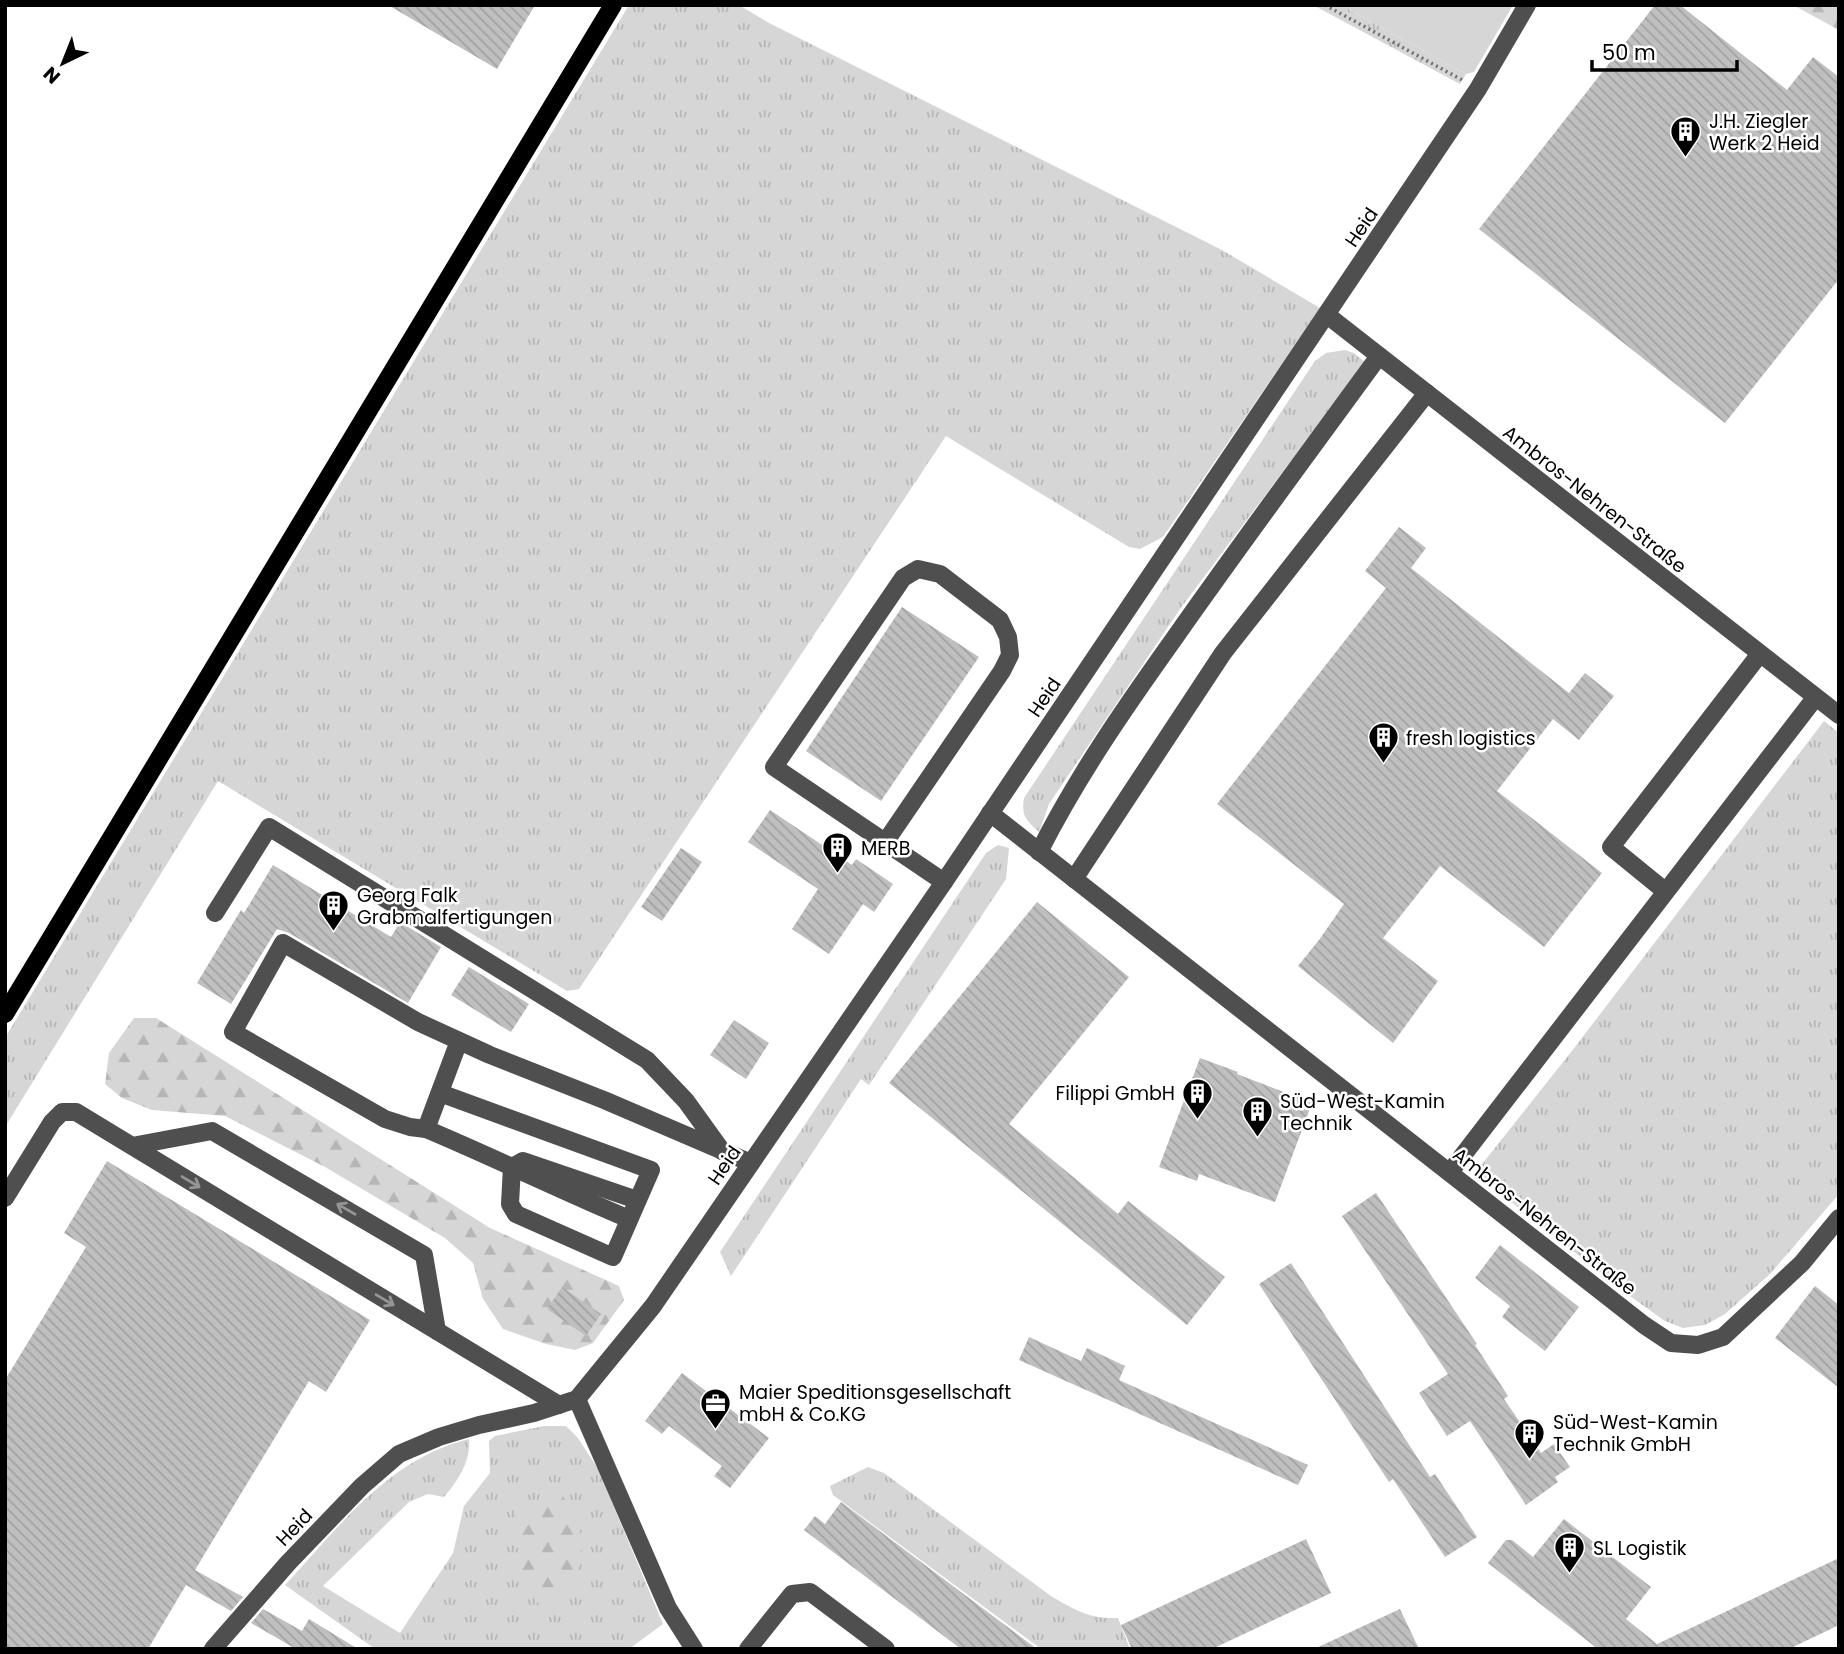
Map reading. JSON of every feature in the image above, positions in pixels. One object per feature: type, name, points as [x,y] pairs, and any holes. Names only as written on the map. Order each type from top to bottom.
[{"type":"main road","points":[[5,1014],[613,5]]},
{"type":"street","name":"Heid","points":[[213,1649],[288,1563],[362,1486],[400,1454],[439,1437],[577,1399],[653,1306],[944,882],[1327,315],[1478,89],[1527,5]]},
{"type":"street","name":"Ambros-Nehren-Straße","points":[[1327,315],[1759,655],[1815,698],[1837,710]]},
{"type":"street","points":[[1039,852],[1065,800],[1106,735],[1379,356]]},
{"type":"street","points":[[1074,879],[1223,653],[1427,393]]},
{"type":"street","points":[[886,841],[1002,671],[1010,655],[1008,637],[1000,620],[940,574],[918,569],[903,578],[774,767],[944,882]]},
{"type":"street","points":[[1665,891],[1611,847],[1759,655]]},
{"type":"street","points":[[1450,1172],[1815,698]]},
{"type":"street","name":"Ambros-Nehren-Straße","points":[[990,813],[1644,1325],[1671,1343],[1698,1345],[1723,1337],[1802,1263],[1839,1218]]},
{"type":"street","points":[[215,913],[269,827],[647,1060],[686,1101],[722,1151]]},
{"type":"street","points":[[629,1219],[426,1129],[385,1119],[233,1032],[283,943],[418,1022],[751,1163]]},
{"type":"street","points":[[426,1129],[459,1041]]},
{"type":"street","points":[[440,1093],[651,1170],[613,1257],[516,1214],[510,1204],[512,1167]]},
{"type":"street","points":[[5,1198],[52,1122],[61,1112],[76,1112],[559,1405]]},
{"type":"street","points":[[132,1146],[212,1131],[424,1255],[437,1331]]},
{"type":"street","points":[[512,1167],[523,1161],[637,1200]]},
{"type":"street","points":[[577,1399],[668,1608],[694,1649]]},
{"type":"street","points":[[748,1649],[792,1594],[810,1592],[886,1649]]},
{"type":"path","points":[[1325,5],[1478,89]]},
{"type":"green space","points":[[629,5],[739,5],[769,23],[1222,250],[1320,308],[1163,537],[1140,549],[1129,547],[946,436],[579,989],[567,991],[218,781],[5,1127],[5,1038]]},
{"type":"green space","points":[[1313,5],[1341,5],[1466,74],[1460,84]]},
{"type":"green space","points":[[1341,5],[1513,5],[1474,72],[1466,74]]},
{"type":"green space","points":[[1793,5],[1839,5],[1839,30]]},
{"type":"green space","points":[[1345,350],[1365,362],[1180,609],[1049,804],[1039,832],[1026,817],[1023,809],[1024,798],[1315,361],[1326,353]]},
{"type":"green space","points":[[1824,721],[1839,733],[1839,1194],[1770,1274],[1725,1314],[1705,1325],[1683,1328],[1665,1321],[1627,1294],[1475,1173],[1575,1047]]},
{"type":"green space","points":[[998,845],[1009,848],[1006,879],[869,1085],[861,1079],[731,1276],[720,1252],[986,853]]},
{"type":"green space","points":[[134,1018],[156,1018],[490,1228],[619,1286],[624,1300],[593,1343],[575,1350],[546,1344],[503,1329],[483,1299],[473,1263],[445,1238],[325,1167],[225,1116],[152,1110],[122,1098],[105,1084],[109,1053]]},
{"type":"green space","points":[[544,1426],[566,1426],[578,1438],[598,1469],[663,1624],[629,1649],[375,1649],[285,1585],[345,1519],[390,1479],[440,1448],[469,1439],[468,1455],[462,1470],[444,1497],[428,1494],[409,1502],[323,1586],[400,1633],[453,1553],[464,1506],[490,1473],[489,1441],[495,1436]]},
{"type":"green space","points":[[868,1467],[884,1473],[1051,1596],[1083,1613],[1118,1618],[1130,1649],[1041,1649],[833,1495],[830,1486]]},
{"type":"green space","points":[[561,1494],[577,1523],[582,1551],[575,1579],[557,1607],[538,1603],[521,1584],[521,1560],[512,1525],[516,1512],[539,1499]]},
{"type":"building","points":[[388,5],[535,5],[497,69]]},
{"type":"building","name":"J.H. Ziegler Werk 2 Heid","points":[[1655,5],[1680,5],[1787,90],[1813,57],[1839,77],[1839,279],[1725,423],[1479,229]]},
{"type":"building","name":"fresh logistics","points":[[1399,527],[1426,548],[1411,568],[1569,693],[1585,673],[1614,696],[1579,740],[1553,719],[1497,791],[1602,873],[1544,947],[1440,866],[1383,938],[1438,981],[1393,1043],[1298,966],[1344,904],[1217,804],[1386,588],[1365,571]]},
{"type":"building","points":[[902,607],[979,657],[881,801],[806,751]]},
{"type":"building","name":"MERB","points":[[770,810],[852,865],[856,859],[893,884],[874,912],[863,904],[829,954],[792,929],[818,889],[748,842]]},
{"type":"building","points":[[681,848],[702,862],[662,921],[641,907]]},
{"type":"building","name":"Georg Falk Grabmalfertigungen","points":[[273,865],[391,937],[400,922],[441,947],[408,1003],[289,933],[277,929],[231,1004],[197,983],[241,910],[244,913]]},
{"type":"building","points":[[1037,902],[1129,977],[1009,1124],[1118,1214],[1128,1201],[1225,1277],[1187,1325],[889,1083]]},
{"type":"building","points":[[469,967],[529,1004],[511,1032],[451,995]]},
{"type":"building","points":[[734,1020],[769,1043],[746,1079],[710,1055]]},
{"type":"building","name":"Süd-West-Kamin Technik","points":[[1200,1058],[1312,1103],[1275,1202],[1199,1174],[1197,1181],[1159,1167]]},
{"type":"building","points":[[107,1161],[370,1320],[326,1392],[309,1381],[195,1570],[243,1597],[231,1611],[186,1585],[148,1649],[5,1649],[5,1380],[86,1247],[64,1233]]},
{"type":"building","points":[[1376,1193],[1477,1344],[1475,1345],[1508,1396],[1504,1399],[1541,1453],[1554,1444],[1570,1467],[1555,1477],[1558,1482],[1526,1505],[1470,1421],[1447,1436],[1419,1393],[1448,1374],[1342,1216]]},
{"type":"building","points":[[1500,1245],[1579,1307],[1545,1351],[1502,1317],[1510,1306],[1475,1278]]},
{"type":"building","points":[[1291,1263],[1430,1477],[1435,1474],[1477,1537],[1445,1557],[1393,1479],[1389,1482],[1259,1284]]},
{"type":"building","points":[[1815,1286],[1839,1305],[1839,1388],[1775,1338]]},
{"type":"building","points":[[562,1287],[601,1314],[586,1336],[547,1309]]},
{"type":"building","points":[[1029,1337],[1081,1361],[1087,1348],[1125,1366],[1119,1380],[1308,1465],[1298,1485],[1019,1360]]},
{"type":"building","name":"Maier Speditionsgesellschaft mbH & Co.KG","points":[[682,1373],[769,1438],[730,1488],[714,1476],[722,1466],[669,1426],[662,1434],[645,1421]]},
{"type":"building","points":[[841,1502],[1037,1649],[961,1649],[804,1530],[815,1516],[825,1524]]},
{"type":"building","points":[[1564,1519],[1651,1587],[1626,1619],[1657,1644],[1839,1558],[1839,1625],[1789,1649],[1598,1649],[1488,1563],[1506,1540],[1512,1540],[1533,1557]]},
{"type":"building","points":[[1306,1539],[1331,1593],[1212,1649],[1132,1649],[1121,1625]]},
{"type":"building","points":[[263,1609],[302,1631],[309,1619],[358,1649],[296,1649],[251,1623]]},
{"type":"building","points":[[1400,1609],[1419,1649],[1314,1649]]},
{"type":"place","name":"J.H. Ziegler Werk 2 Heid","points":[[1686,159]]},
{"type":"place","name":"fresh logistics","points":[[1383,765]]},
{"type":"place","name":"MERB","points":[[838,875]]},
{"type":"place","name":"Georg Falk Grabmalfertigungen","points":[[334,933]]},
{"type":"place","name":"Filippi GmbH","points":[[1198,1120]]},
{"type":"place","name":"Süd-West-Kamin Technik","points":[[1257,1139]]},
{"type":"place","name":"Maier Speditionsgesellschaft mbH & Co.KG","points":[[716,1430]]},
{"type":"place","name":"Süd-West-Kamin Technik GmbH","points":[[1530,1460]]},
{"type":"place","name":"SL Logistik","points":[[1570,1575]]}]
